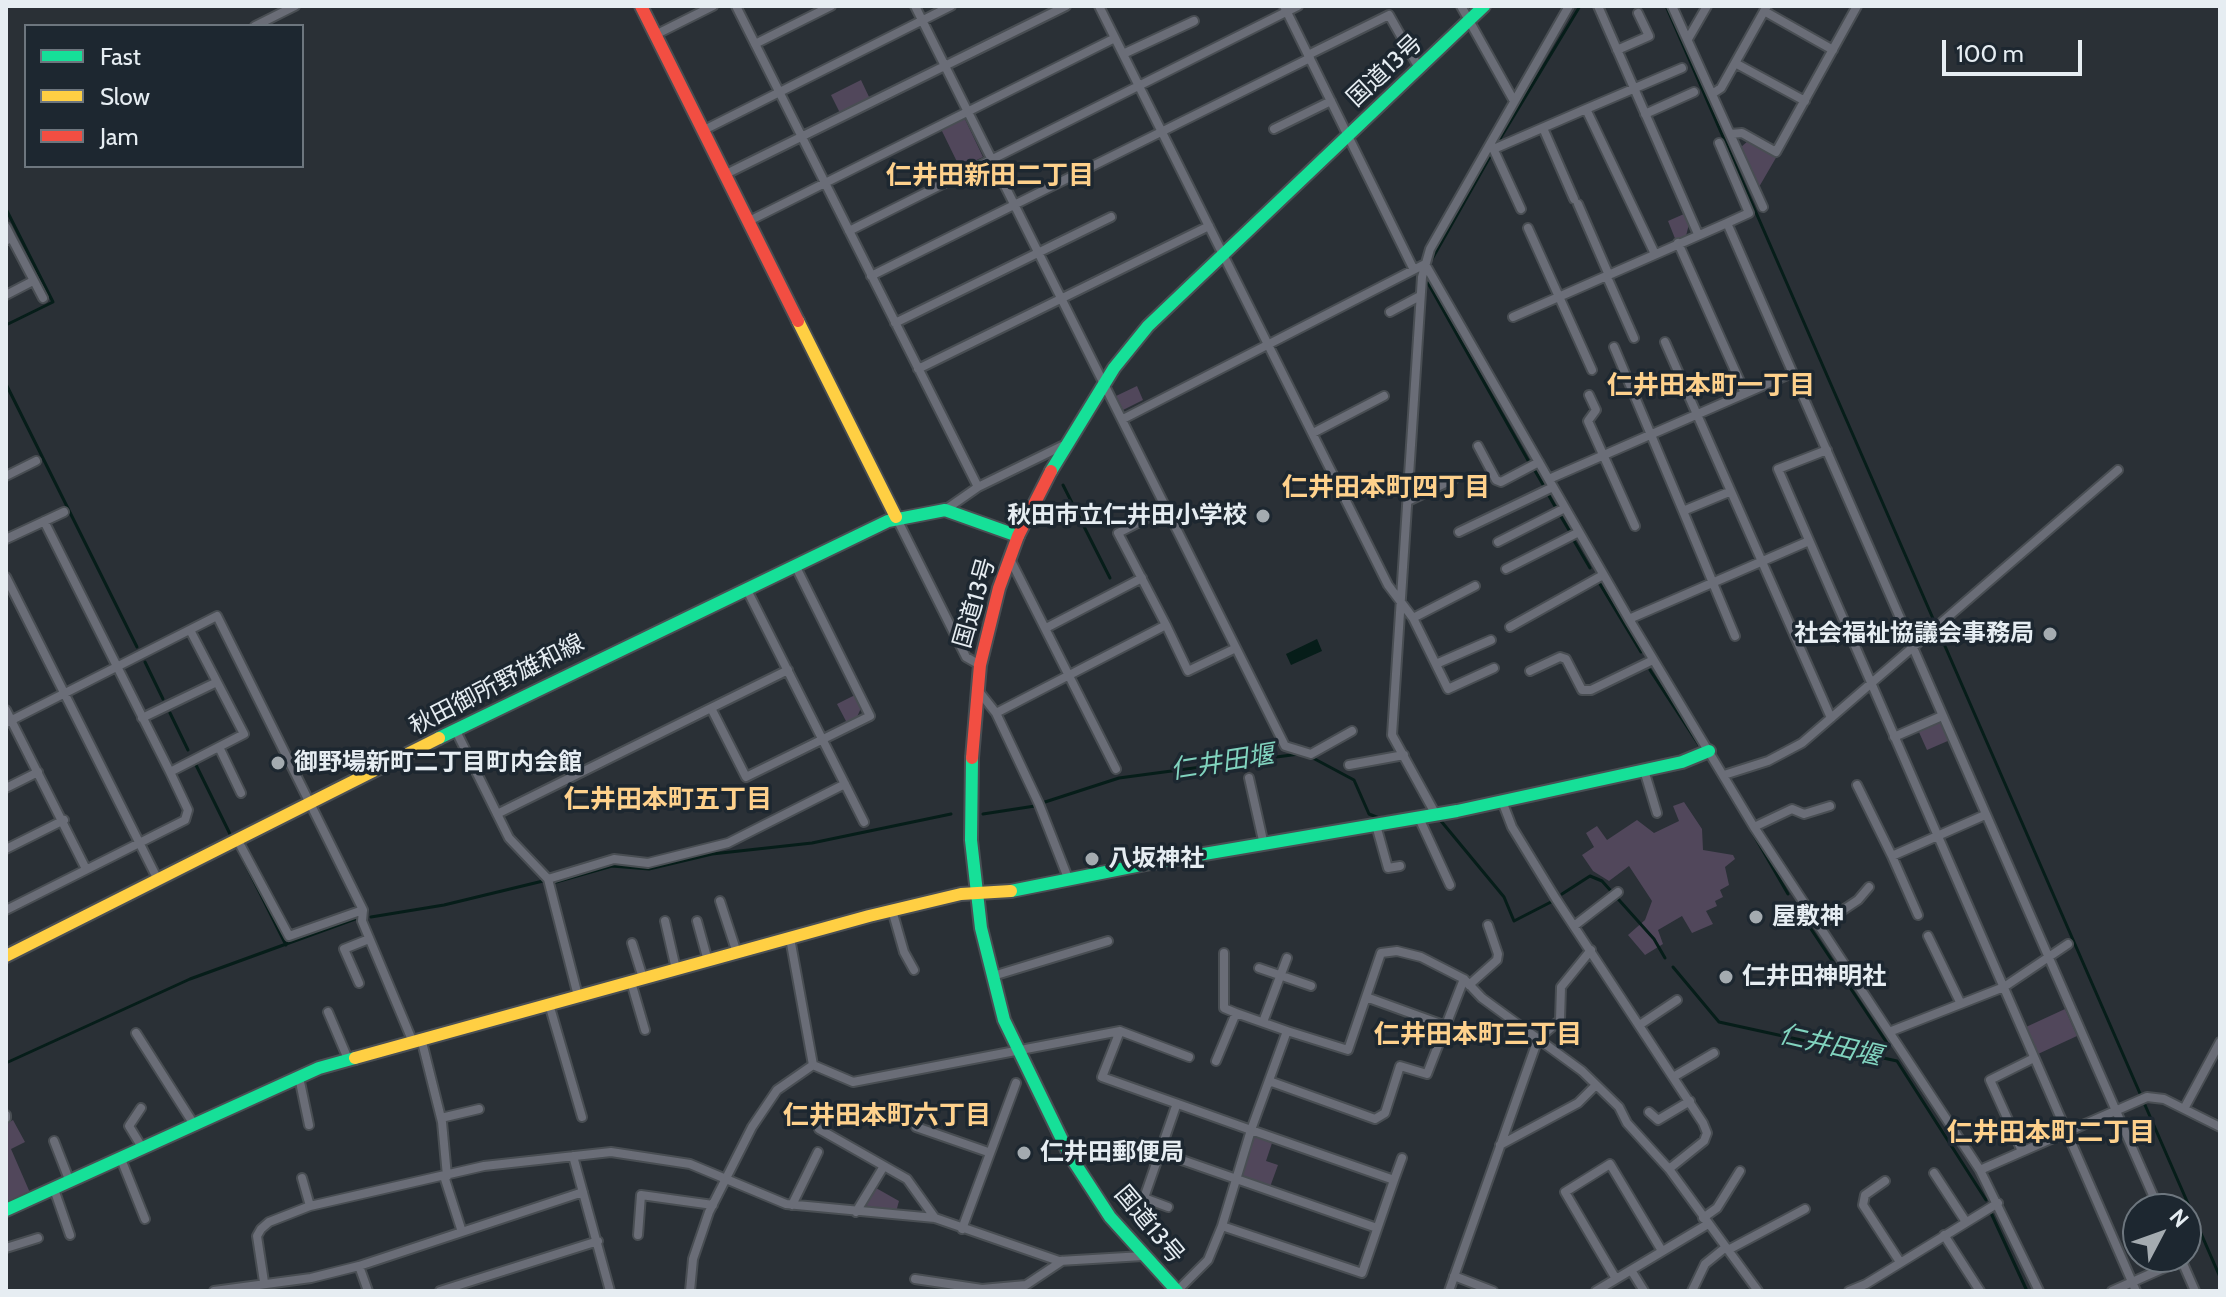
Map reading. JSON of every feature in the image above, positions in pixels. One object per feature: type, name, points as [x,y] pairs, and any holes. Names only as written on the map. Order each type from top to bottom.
[{"type":"main road","points":[[641,6],[896,517]]},
{"type":"main road","name":"国道13号","points":[[1177,1291],[1110,1217],[1069,1154],[1015,1050],[992,976],[975,894],[970,775],[980,665],[1018,536],[1063,446],[1103,384],[1148,326],[1222,252],[1484,6]]},
{"type":"main road","name":"秋田御所野雄和線","points":[[6,956],[311,802],[896,517],[945,510],[1018,536]]},
{"type":"main road","points":[[6,1210],[299,1077],[348,1059],[892,910],[1436,815],[1682,762],[1709,751]]},
{"type":"street","points":[[259,24],[295,6]]},
{"type":"street","points":[[655,35],[713,6]]},
{"type":"street","points":[[736,6],[978,487]]},
{"type":"street","points":[[755,44],[831,6]]},
{"type":"street","points":[[915,6],[1285,746],[1311,754],[1352,731]]},
{"type":"street","points":[[704,130],[951,6]]},
{"type":"street","points":[[726,174],[1066,6]]},
{"type":"street","points":[[1099,6],[1401,607],[1413,618],[1448,689],[1494,668]]},
{"type":"street","points":[[849,231],[1285,9],[1298,6]]},
{"type":"street","points":[[1461,6],[1514,101]]},
{"type":"street","points":[[1436,815],[1392,735],[1420,296],[1425,264],[1569,6]]},
{"type":"street","points":[[1598,6],[1698,234]]},
{"type":"street","points":[[1672,6],[1763,207]]},
{"type":"street","points":[[1688,39],[1707,6]]},
{"type":"street","points":[[1730,134],[1742,133],[1776,152],[1857,6]]},
{"type":"street","points":[[1285,9],[1413,268]]},
{"type":"street","points":[[1712,94],[1721,88],[1765,9],[1833,50]]},
{"type":"street","points":[[1617,50],[1649,36],[1638,13]]},
{"type":"street","points":[[871,276],[1389,15],[1419,69]]},
{"type":"street","points":[[1123,54],[1194,21]]},
{"type":"street","points":[[749,221],[1115,38]]},
{"type":"street","points":[[1735,63],[1805,101]]},
{"type":"street","points":[[1492,146],[1543,128],[1682,68]]},
{"type":"street","points":[[1645,114],[1694,92]]},
{"type":"street","points":[[1274,129],[1331,101]]},
{"type":"street","points":[[1586,109],[1655,254]]},
{"type":"street","points":[[1543,128],[1634,338]]},
{"type":"street","points":[[1513,317],[1749,213],[1719,143]]},
{"type":"street","points":[[1492,146],[1521,209]]},
{"type":"street","points":[[895,323],[1111,217]]},
{"type":"street","points":[[1727,223],[2152,1193]]},
{"type":"street","points":[[918,369],[1209,226]]},
{"type":"street","points":[[6,227],[8,239],[43,298]]},
{"type":"street","points":[[1528,228],[1592,370]]},
{"type":"street","points":[[1678,243],[1745,393]]},
{"type":"street","points":[[1123,419],[1425,264]]},
{"type":"street","points":[[1425,264],[1603,575],[1754,827],[1980,1170],[2039,1291]]},
{"type":"street","points":[[6,295],[33,281]]},
{"type":"street","points":[[1390,312],[1420,296]]},
{"type":"street","points":[[1665,342],[1831,718]]},
{"type":"street","points":[[1614,347],[1649,435],[1715,581],[1735,636]]},
{"type":"street","points":[[1459,532],[1604,455],[1792,373]]},
{"type":"street","points":[[1589,395],[1596,410],[1588,421],[1635,526]]},
{"type":"street","points":[[1313,433],[1384,396]]},
{"type":"street","points":[[945,510],[978,487],[1063,446]]},
{"type":"street","points":[[1478,446],[1496,480],[1501,482],[1539,462]]},
{"type":"street","points":[[1827,450],[1778,469],[2134,1286]]},
{"type":"street","points":[[6,476],[36,461]]},
{"type":"street","points":[[1724,775],[1784,754],[1831,718],[2118,470]]},
{"type":"street","points":[[1408,501],[1454,479]]},
{"type":"street","points":[[1683,511],[1729,492]]},
{"type":"street","points":[[1167,508],[1118,533],[1188,671],[1236,648]]},
{"type":"street","points":[[1498,542],[1565,508]]},
{"type":"street","points":[[6,539],[64,512]]},
{"type":"street","points":[[896,517],[966,657],[980,665]]},
{"type":"street","points":[[6,910],[185,820],[188,810],[44,521]]},
{"type":"street","points":[[1506,569],[1579,532]]},
{"type":"street","points":[[1629,619],[1809,541]]},
{"type":"street","points":[[1010,558],[1116,769]]},
{"type":"street","points":[[711,708],[746,777],[870,716],[795,565]]},
{"type":"street","points":[[1510,627],[1603,575]]},
{"type":"street","points":[[6,577],[158,880]]},
{"type":"street","points":[[1046,628],[1142,578]]},
{"type":"street","points":[[1413,618],[1475,586]]},
{"type":"street","points":[[746,588],[864,822]]},
{"type":"street","points":[[9,722],[217,616],[363,910],[362,921],[369,939],[417,1039],[441,1118],[446,1176],[462,1232]]},
{"type":"street","points":[[996,713],[1166,625]]},
{"type":"street","points":[[170,772],[244,734],[190,630]]},
{"type":"street","points":[[1436,664],[1491,640]]},
{"type":"street","points":[[1530,671],[1560,657],[1566,659],[1582,690],[1591,690],[1653,660]]},
{"type":"street","points":[[497,814],[788,670]]},
{"type":"street","points":[[142,718],[217,682]]},
{"type":"street","points":[[977,689],[996,713],[1039,804],[1068,878]]},
{"type":"street","points":[[6,710],[9,722],[64,820],[86,869]]},
{"type":"street","points":[[1894,737],[1942,716]]},
{"type":"street","points":[[456,731],[509,838],[548,879],[578,996]]},
{"type":"street","points":[[219,747],[241,793]]},
{"type":"street","points":[[1349,765],[1404,755]]},
{"type":"street","points":[[1644,770],[1657,813]]},
{"type":"street","points":[[6,788],[38,772]]},
{"type":"street","points":[[1249,778],[1264,845]]},
{"type":"street","points":[[548,879],[614,859],[648,863],[728,843],[845,784]]},
{"type":"street","points":[[1857,785],[1918,915]]},
{"type":"street","points":[[1502,801],[1512,827],[1675,1076],[1707,1133],[1704,1141],[1669,1169]]},
{"type":"street","points":[[1754,827],[1792,809],[1804,814],[1830,806]]},
{"type":"street","points":[[1892,856],[1985,815]]},
{"type":"street","points":[[1419,818],[1450,885]]},
{"type":"street","points":[[6,849],[64,820]]},
{"type":"street","points":[[1376,825],[1388,868],[1400,866]]},
{"type":"street","points":[[237,839],[289,936],[363,910]]},
{"type":"street","points":[[1819,926],[1858,900],[1869,887]]},
{"type":"street","points":[[1574,926],[1615,894]]},
{"type":"street","points":[[720,901],[737,953]]},
{"type":"street","points":[[892,910],[904,952],[914,970]]},
{"type":"street","points":[[665,921],[676,969]]},
{"type":"street","points":[[697,921],[708,961]]},
{"type":"street","points":[[1269,1081],[1375,1119],[1385,1113],[1400,1066],[1427,1074],[1466,982],[1497,960],[1498,954],[1488,925]]},
{"type":"street","points":[[1928,936],[1960,1002]]},
{"type":"street","points":[[790,938],[813,1065]]},
{"type":"street","points":[[359,983],[344,949],[369,939]]},
{"type":"street","points":[[992,976],[1108,941]]},
{"type":"street","points":[[632,943],[645,1030]]},
{"type":"street","points":[[1889,1032],[2004,987],[2068,944]]},
{"type":"street","points":[[1449,1291],[1538,1039],[1560,1020],[1563,1007],[1561,987],[1591,950]]},
{"type":"street","points":[[1224,953],[1224,1008],[1348,1050],[1381,953],[1397,951],[1421,957],[1466,982],[1596,1085],[1669,1169],[1758,1291]]},
{"type":"street","points":[[1263,1022],[1287,958]]},
{"type":"street","points":[[1259,968],[1311,986]]},
{"type":"street","points":[[1366,997],[1446,1026]]},
{"type":"street","points":[[1641,1024],[1677,1000]]},
{"type":"street","points":[[549,1004],[582,1117]]},
{"type":"street","points":[[328,1012],[348,1059]]},
{"type":"street","points":[[1216,1061],[1236,1013]]},
{"type":"street","points":[[813,1065],[853,1082],[1120,1031],[1189,1057]]},
{"type":"street","points":[[1120,1031],[1102,1077],[1176,1106],[1394,1180]]},
{"type":"street","points":[[1177,1291],[1208,1260],[1287,1031]]},
{"type":"street","points":[[136,1033],[195,1126]]},
{"type":"street","points":[[2185,1107],[2220,1042]]},
{"type":"street","points":[[1675,1076],[1714,1053]]},
{"type":"street","points":[[2022,1151],[1990,1080],[2034,1058]]},
{"type":"street","points":[[690,1291],[693,1259],[725,1179],[777,1090],[813,1065]]},
{"type":"street","points":[[299,1077],[309,1125]]},
{"type":"street","points":[[962,1229],[1016,1083]]},
{"type":"street","points":[[1499,1146],[1578,1103],[1596,1085]]},
{"type":"street","points":[[1980,1170],[2143,1099],[2156,1097],[2185,1107],[2220,1127]]},
{"type":"street","points":[[1649,1112],[1658,1120],[1690,1101]]},
{"type":"street","points":[[1168,1207],[1144,1198],[1176,1106]]},
{"type":"street","points":[[141,1108],[129,1126],[143,1149]]},
{"type":"street","points":[[441,1118],[479,1109]]},
{"type":"street","points":[[916,1127],[988,1152]]},
{"type":"street","points":[[819,1129],[907,1179],[935,1218]]},
{"type":"street","points":[[54,1141],[70,1182]]},
{"type":"street","points":[[792,1205],[818,1152]]},
{"type":"street","points":[[1159,1152],[1377,1228]]},
{"type":"street","points":[[264,1282],[257,1236],[261,1229],[269,1222],[310,1206],[484,1166],[573,1156],[637,1154],[690,1164],[792,1205],[935,1218],[1063,1261],[1143,1256]]},
{"type":"street","points":[[573,1156],[610,1291]]},
{"type":"street","points":[[1222,1226],[1362,1273],[1402,1158]]},
{"type":"street","points":[[121,1159],[145,1219]]},
{"type":"street","points":[[1616,1279],[1565,1192],[1610,1164],[1662,1251]]},
{"type":"street","points":[[856,1212],[884,1166]]},
{"type":"street","points":[[1596,1291],[1705,1221],[1740,1171]]},
{"type":"street","points":[[1934,1173],[1966,1222]]},
{"type":"street","points":[[302,1178],[310,1206]]},
{"type":"street","points":[[1885,1181],[1865,1195],[1863,1205],[1900,1262]]},
{"type":"street","points":[[54,1189],[70,1235]]},
{"type":"street","points":[[214,1291],[311,1278],[359,1266],[583,1192]]},
{"type":"street","points":[[638,1235],[641,1195],[654,1194],[713,1205]]},
{"type":"street","points":[[1849,1291],[1998,1203]]},
{"type":"street","points":[[1692,1291],[1705,1264],[1727,1248],[1805,1209]]},
{"type":"street","points":[[1944,1235],[1980,1291]]},
{"type":"street","points":[[6,1248],[38,1238]]},
{"type":"street","points":[[440,1291],[598,1241]]},
{"type":"street","points":[[915,1279],[982,1289],[1026,1285],[1063,1261]]},
{"type":"street","points":[[359,1266],[368,1291]]},
{"type":"street","points":[[1631,1270],[1644,1291]]},
{"type":"street","points":[[2112,1291],[2134,1286],[2157,1273]]},
{"type":"street","points":[[1454,1276],[1493,1291]]},
{"type":"shaded area","points":[[861,80],[870,99],[840,113],[831,95]]},
{"type":"shaded area","points":[[964,117],[983,157],[960,168],[941,129]]},
{"type":"shaded area","points":[[1748,141],[1777,156],[1759,187],[1741,147]]},
{"type":"shaded area","points":[[1684,214],[1689,224],[1686,236],[1676,241],[1668,221]]},
{"type":"shaded area","points":[[1137,386],[1143,400],[1123,410],[1116,396]]},
{"type":"shaded area","points":[[1317,639],[1322,651],[1291,665],[1286,654]]},
{"type":"shaded area","points":[[855,695],[861,708],[857,717],[847,723],[837,704]]},
{"type":"shaded area","points":[[1942,720],[1950,740],[1927,750],[1918,730]]},
{"type":"shaded area","points":[[1684,802],[1702,829],[1703,850],[1733,855],[1735,859],[1725,867],[1729,885],[1720,890],[1723,897],[1715,901],[1717,906],[1706,911],[1713,924],[1692,933],[1682,916],[1658,930],[1663,944],[1645,955],[1628,935],[1645,920],[1652,901],[1629,866],[1609,881],[1593,871],[1582,855],[1594,847],[1586,833],[1597,826],[1607,840],[1637,820],[1654,833],[1679,821],[1673,806]]},
{"type":"shaded area","points":[[2065,1009],[2077,1036],[2038,1054],[2026,1027]]},
{"type":"shaded area","points":[[13,1120],[25,1142],[11,1149],[31,1195],[6,1205],[6,1124]]},
{"type":"shaded area","points":[[1254,1136],[1272,1143],[1266,1161],[1278,1165],[1270,1187],[1240,1176]]},
{"type":"shaded area","points":[[876,1188],[899,1201],[896,1212],[868,1207],[865,1203]]},
{"type":"waterway","points":[[1498,142],[1580,6]]},
{"type":"waterway","points":[[1666,6],[2220,1277]]},
{"type":"waterway","points":[[1432,259],[1492,153]]},
{"type":"waterway","points":[[6,209],[53,302],[6,325]]},
{"type":"waterway","points":[[1428,283],[1529,462]]},
{"type":"waterway","points":[[6,384],[137,647]]},
{"type":"waterway","points":[[1534,469],[1545,488]]},
{"type":"waterway","points":[[1063,485],[1110,578]]},
{"type":"waterway","points":[[1548,494],[1556,508]]},
{"type":"waterway","points":[[1560,515],[1569,530]]},
{"type":"waterway","points":[[1573,539],[1590,568]]},
{"type":"waterway","points":[[1600,584],[1641,652]]},
{"type":"waterway","points":[[145,662],[163,699]]},
{"type":"waterway","points":[[1650,670],[1699,745]]},
{"type":"waterway","points":[[170,713],[188,750]]},
{"type":"waterway","name":"仁井田堰","points":[[1045,802],[1119,778],[1299,754]]},
{"type":"waterway","name":"仁井田堰","points":[[1311,757],[1354,780],[1369,814],[1379,818],[1398,815]]},
{"type":"waterway","points":[[196,765],[230,834]]},
{"type":"waterway","points":[[983,814],[1035,806]]},
{"type":"waterway","points":[[1740,811],[1788,894]]},
{"type":"waterway","points":[[556,882],[612,866],[649,869],[712,854],[812,843],[951,814]]},
{"type":"waterway","name":"仁井田堰","points":[[1441,821],[1504,897],[1514,921],[1551,902]]},
{"type":"waterway","points":[[238,849],[286,945]]},
{"type":"waterway","name":"仁井田堰","points":[[1562,894],[1590,876],[1602,881],[1654,939],[1665,958]]},
{"type":"waterway","points":[[371,917],[444,905],[543,881]]},
{"type":"waterway","points":[[1795,905],[1887,1043]]},
{"type":"waterway","points":[[6,1063],[190,979],[355,919]]},
{"type":"waterway","name":"仁井田堰","points":[[1673,967],[1719,1022],[1897,1061],[1986,1200]]},
{"type":"waterway","name":"仁井田堰","points":[[1991,1213],[2027,1291]]},
{"type":"traffic: fast","points":[[1051,471],[1114,368],[1148,326],[1484,6]]},
{"type":"traffic: fast","points":[[439,738],[888,521],[945,510],[1018,536]]},
{"type":"traffic: fast","points":[[1011,891],[1151,863],[1457,811],[1682,762],[1709,751]]},
{"type":"traffic: fast","points":[[972,758],[971,840],[981,928],[1004,1020],[1069,1154],[1110,1217],[1177,1291]]},
{"type":"traffic: fast","points":[[6,1210],[319,1068],[355,1058]]},
{"type":"traffic: slow","points":[[798,321],[896,517]]},
{"type":"traffic: slow","points":[[6,956],[439,738]]},
{"type":"traffic: slow","points":[[355,1058],[869,916],[961,894],[1011,891]]},
{"type":"traffic: jam","points":[[641,6],[798,321]]},
{"type":"traffic: jam","points":[[972,758],[980,665],[999,588],[1018,536],[1051,471]]},
{"type":"place","name":"秋田市立仁井田小学校","points":[[1263,516]]},
{"type":"place","name":"社会福祉協議会事務局","points":[[2050,634]]},
{"type":"place","name":"御野場新町二丁目町内会館","points":[[278,763]]},
{"type":"place","name":"八坂神社","points":[[1092,859]]},
{"type":"place","name":"屋敷神","points":[[1756,917]]},
{"type":"place","name":"仁井田神明社","points":[[1726,977]]},
{"type":"place","name":"仁井田郵便局","points":[[1024,1153]]},
{"type":"district","name":"仁井田新田二丁目","points":[[990,176]]},
{"type":"district","name":"仁井田本町一丁目","points":[[1711,386]]},
{"type":"district","name":"仁井田本町四丁目","points":[[1386,488]]},
{"type":"district","name":"仁井田本町五丁目","points":[[668,800]]},
{"type":"district","name":"仁井田本町三丁目","points":[[1478,1035]]},
{"type":"district","name":"仁井田本町六丁目","points":[[887,1116]]},
{"type":"district","name":"仁井田本町二丁目","points":[[2051,1133]]}]
